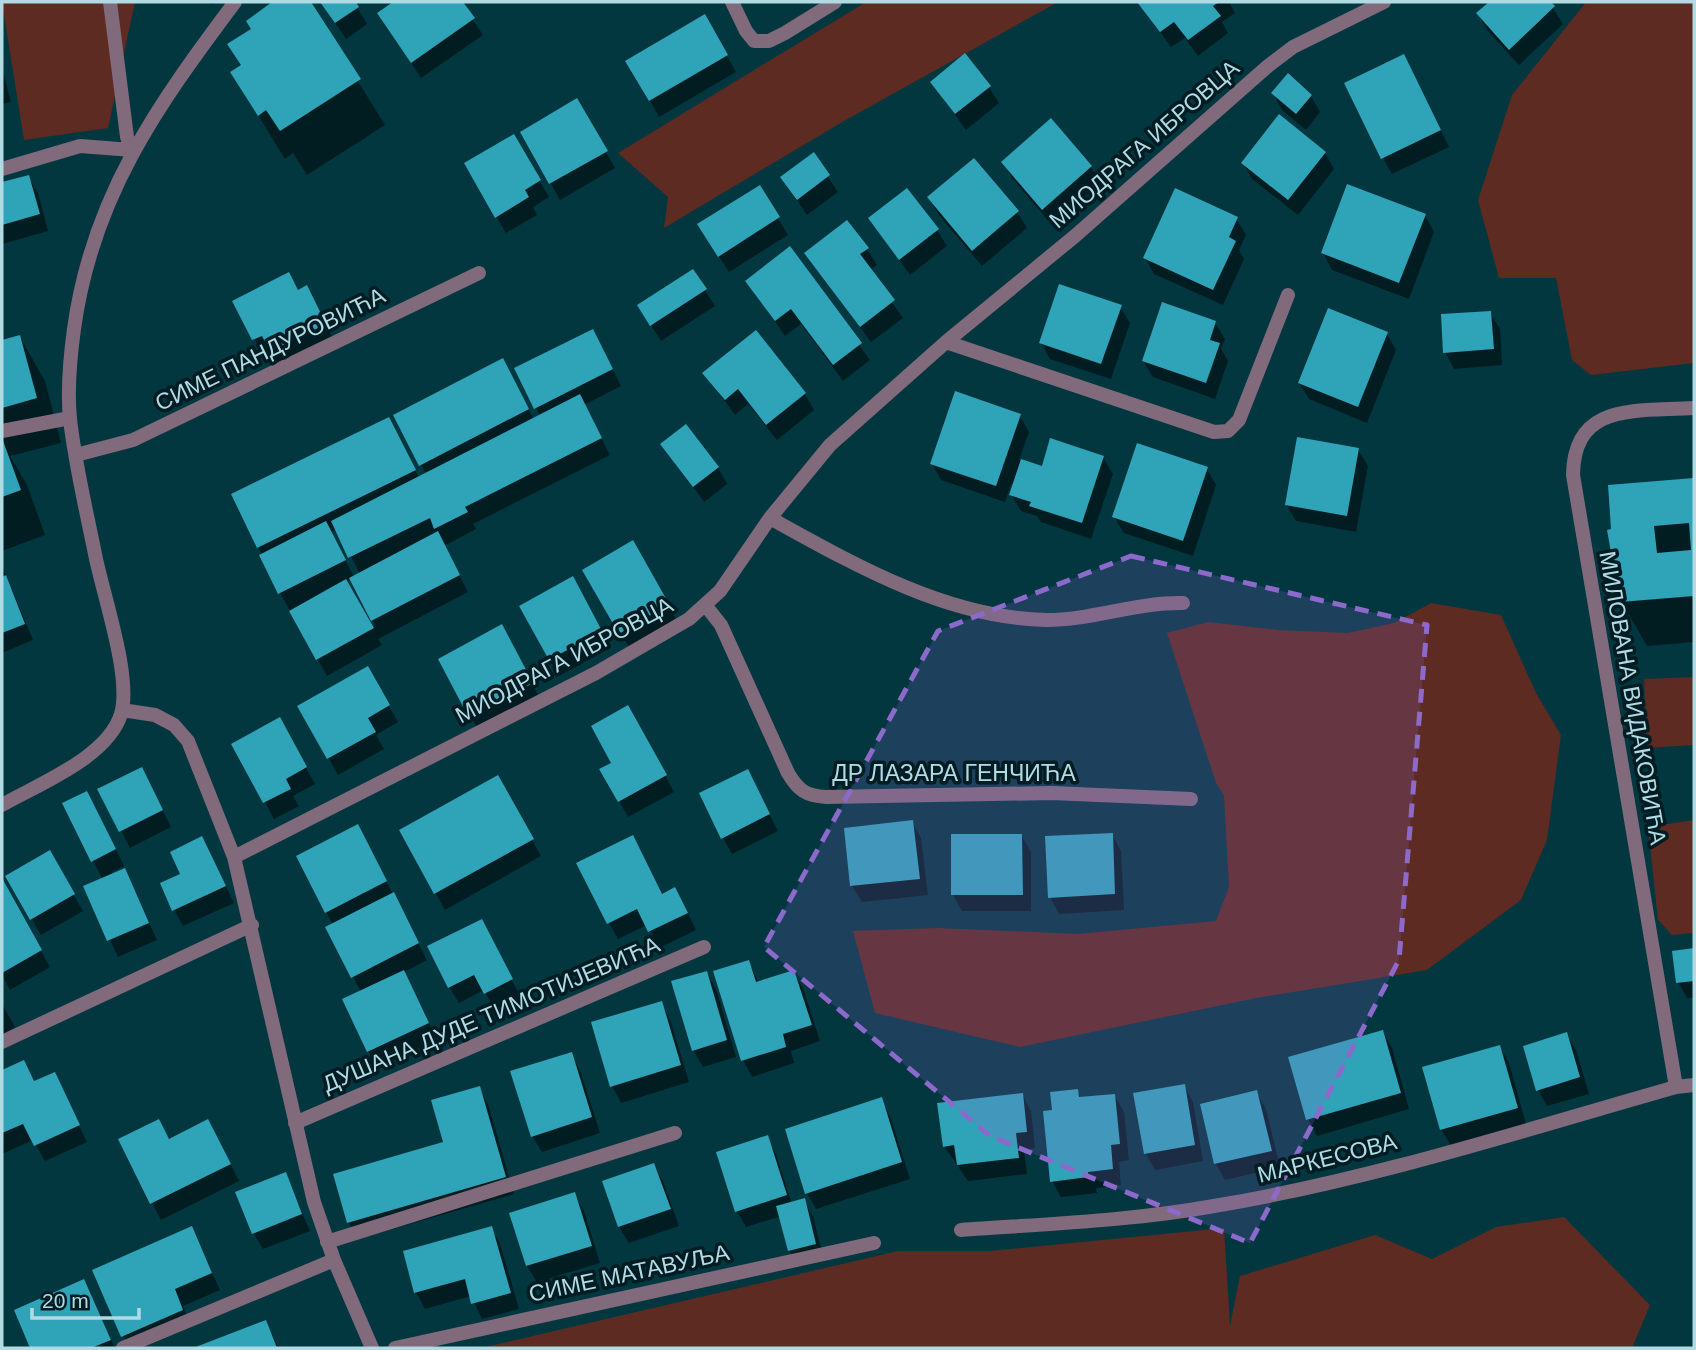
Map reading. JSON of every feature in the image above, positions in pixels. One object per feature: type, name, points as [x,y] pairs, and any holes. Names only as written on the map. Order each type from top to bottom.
[{"type":"street","points":[[110,2],[127,137],[132,150]]},
{"type":"street","points":[[2,805],[93,752],[110,736],[122,710],[121,665],[104,600],[70,418],[70,358],[88,256],[102,215],[132,150],[155,111],[234,2]]},
{"type":"street","points":[[732,2],[746,31],[754,40],[769,41],[835,2]]},
{"type":"street","name":"МИОДРАГА ИБРОВЦА","points":[[234,857],[596,673],[689,619],[706,606],[725,584],[770,517],[830,445],[946,341],[1075,236],[1268,66],[1302,43],[1384,2]]},
{"type":"street","points":[[2,169],[80,146],[132,150]]},
{"type":"street","name":"СИМЕ ПАНДУРОВИЋА","points":[[76,455],[133,440],[479,273]]},
{"type":"street","points":[[946,341],[1214,432],[1228,431],[1239,420],[1288,295]]},
{"type":"street","name":"МИЛОВАНА ВИДАКОВИЋА","points":[[1676,1087],[1573,475],[1573,456],[1583,432],[1592,423],[1640,412],[1694,408]]},
{"type":"street","points":[[2,431],[70,418]]},
{"type":"street","points":[[770,517],[910,588],[962,608],[1007,617],[1047,620],[1083,618],[1161,603],[1183,603]]},
{"type":"street","name":"ДР ЛАЗАРА ГЕНЧИЋА","points":[[706,606],[721,625],[788,773],[796,787],[804,793],[826,797],[1052,793],[1191,799]]},
{"type":"street","name":"ДУШАНА ДУДЕ ТИМОТИЈЕВИЋА","points":[[122,710],[155,715],[174,725],[188,741],[234,857],[252,925],[295,1123],[327,1242],[372,1348]]},
{"type":"street","points":[[2,1042],[252,925]]},
{"type":"street","name":"ДУШАНА ДУДЕ ТИМОТИЈЕВИЋА","points":[[295,1123],[704,947]]},
{"type":"street","name":"МАРКЕСОВА","points":[[961,1230],[1072,1223],[1251,1200],[1371,1172],[1676,1087],[1694,1085]]},
{"type":"street","points":[[327,1242],[675,1133]]},
{"type":"street","name":"СИМЕ МАТАВУЉА","points":[[395,1348],[874,1243]]},
{"type":"street","points":[[123,1348],[334,1260]]},
{"type":"highlighted area","points":[[1131,556],[1427,625],[1399,960],[1250,1243],[990,1136],[764,947],[938,631]]},
{"type":"shaded area","points":[[2,2],[135,2],[108,128],[24,140]]},
{"type":"shaded area","points":[[866,2],[1058,2],[844,121],[664,228],[668,197],[618,153]]},
{"type":"shaded area","points":[[1586,2],[1694,2],[1694,363],[1591,375],[1572,360],[1556,278],[1499,278],[1478,200],[1512,95]]},
{"type":"shaded area","points":[[1431,603],[1501,615],[1536,693],[1561,735],[1547,840],[1521,900],[1427,970],[1256,998],[1020,1047],[875,1013],[853,931],[937,928],[1078,934],[1216,921],[1229,887],[1224,795],[1216,783],[1167,633],[1208,622],[1278,630],[1348,633],[1394,623]]},
{"type":"shaded area","points":[[1694,677],[1694,745],[1647,748],[1644,679]]},
{"type":"shaded area","points":[[1694,820],[1694,933],[1672,935],[1658,920],[1648,827]]},
{"type":"shaded area","points":[[1564,1217],[1650,1305],[1632,1348],[481,1348],[898,1251],[990,1251],[1224,1228],[1230,1326],[1240,1276],[1375,1235],[1432,1259],[1496,1227]]},
{"type":"building","points":[[272,2],[311,2],[361,79],[280,131],[266,110],[258,116],[230,72],[241,65],[227,44],[251,29],[246,21]]},
{"type":"building","points":[[320,2],[356,2],[359,7],[335,23]]},
{"type":"building","points":[[393,2],[463,2],[475,18],[411,63],[377,13]]},
{"type":"building","points":[[1137,2],[1219,2],[1213,6],[1221,16],[1188,40],[1174,22],[1160,32]]},
{"type":"building","points":[[1489,2],[1551,2],[1555,6],[1509,50],[1476,13]]},
{"type":"building","points":[[705,14],[728,55],[649,101],[625,61]]},
{"type":"building","points":[[965,53],[991,86],[955,114],[930,82]]},
{"type":"building","points":[[1404,54],[1441,130],[1381,159],[1344,83]]},
{"type":"building","points":[[1288,73],[1312,95],[1296,114],[1271,93]]},
{"type":"building","points":[[577,98],[608,151],[549,184],[520,132]]},
{"type":"building","points":[[1279,114],[1326,152],[1288,200],[1241,163]]},
{"type":"building","points":[[1051,118],[1092,166],[1042,210],[1001,162]]},
{"type":"building","points":[[514,134],[541,180],[525,190],[529,197],[495,218],[464,163]]},
{"type":"building","points":[[814,152],[830,175],[797,200],[780,177]]},
{"type":"building","points":[[974,158],[1019,211],[972,251],[927,197]]},
{"type":"building","points":[[29,175],[40,214],[2,225],[2,182]]},
{"type":"building","points":[[1347,184],[1426,214],[1399,283],[1321,253]]},
{"type":"building","points":[[760,185],[780,217],[718,257],[697,224]]},
{"type":"building","points":[[907,188],[939,229],[899,260],[868,218]]},
{"type":"building","points":[[1175,188],[1238,217],[1229,237],[1236,241],[1213,290],[1143,258]]},
{"type":"building","points":[[847,220],[869,248],[860,254],[895,300],[860,327],[804,253]]},
{"type":"building","points":[[790,246],[862,343],[833,365],[791,309],[775,321],[745,281]]},
{"type":"building","points":[[693,269],[707,289],[650,326],[637,305]]},
{"type":"building","points":[[289,272],[298,290],[307,285],[326,324],[270,352],[262,336],[252,340],[232,301]]},
{"type":"building","points":[[1059,284],[1122,305],[1101,364],[1039,343]]},
{"type":"building","points":[[1162,302],[1216,321],[1210,340],[1220,343],[1206,383],[1142,361]]},
{"type":"building","points":[[1328,308],[1388,332],[1358,407],[1298,383]]},
{"type":"building","points":[[1491,311],[1494,349],[1443,353],[1441,314]]},
{"type":"building","points":[[593,329],[613,369],[534,409],[514,368]]},
{"type":"building","points":[[756,330],[806,393],[766,425],[738,389],[725,400],[702,373]]},
{"type":"building","points":[[20,335],[37,398],[2,408],[2,340]]},
{"type":"building","points":[[503,358],[529,409],[419,466],[393,415]]},
{"type":"building","points":[[955,391],[1021,414],[996,486],[930,464]]},
{"type":"building","points":[[580,394],[602,438],[465,507],[468,512],[434,529],[430,518],[348,558],[331,521]]},
{"type":"building","points":[[389,417],[416,470],[257,548],[231,494]]},
{"type":"building","points":[[686,424],[719,467],[693,487],[660,444]]},
{"type":"building","points":[[1297,437],[1359,448],[1347,516],[1285,505]]},
{"type":"building","points":[[2,438],[21,490],[2,497]]},
{"type":"building","points":[[1050,438],[1104,456],[1082,523],[1029,506],[1031,502],[1009,495],[1021,459],[1042,466]]},
{"type":"building","points":[[1137,443],[1208,467],[1183,541],[1112,517]]},
{"type":"building","points":[[1694,478],[1694,596],[1620,602],[1607,530],[1611,529],[1608,485]],"holes":[[[1689,523],[1691,550],[1657,553],[1654,526]]]},
{"type":"building","points":[[326,521],[346,560],[278,594],[259,555]]},
{"type":"building","points":[[438,531],[460,575],[371,621],[349,578]]},
{"type":"building","points":[[633,540],[669,604],[619,634],[582,570]]},
{"type":"building","points":[[6,575],[25,624],[2,633],[2,577]]},
{"type":"building","points":[[573,576],[602,631],[549,660],[519,606]]},
{"type":"building","points":[[346,579],[374,628],[316,660],[289,611]]},
{"type":"building","points":[[502,624],[533,683],[469,718],[438,659]]},
{"type":"building","points":[[368,666],[390,705],[368,718],[376,732],[327,759],[297,706]]},
{"type":"building","points":[[628,705],[667,775],[618,802],[599,769],[611,763],[591,726]]},
{"type":"building","points":[[280,717],[307,767],[286,779],[291,789],[263,803],[231,744]]},
{"type":"building","points":[[142,767],[163,810],[119,832],[97,789]]},
{"type":"building","points":[[748,769],[770,814],[721,839],[699,793]]},
{"type":"building","points":[[498,775],[534,839],[434,894],[399,830]]},
{"type":"building","points":[[87,791],[116,849],[91,862],[62,803]]},
{"type":"building","points":[[913,820],[920,879],[850,886],[844,828]]},
{"type":"building","points":[[358,824],[387,881],[325,913],[296,856]]},
{"type":"building","points":[[1113,833],[1115,894],[1048,898],[1045,836]]},
{"type":"building","points":[[951,834],[1022,834],[1023,895],[951,895]]},
{"type":"building","points":[[633,835],[662,894],[675,887],[688,913],[648,932],[637,909],[607,924],[576,863]]},
{"type":"building","points":[[202,836],[226,886],[172,911],[160,883],[180,874],[170,852]]},
{"type":"building","points":[[50,850],[75,894],[30,920],[5,876]]},
{"type":"building","points":[[125,868],[149,923],[107,941],[83,886]]},
{"type":"building","points":[[2,878],[42,950],[2,973]]},
{"type":"building","points":[[394,892],[419,943],[351,978],[325,927]]},
{"type":"building","points":[[482,919],[513,979],[484,994],[474,975],[448,988],[427,946]]},
{"type":"building","points":[[1694,948],[1694,981],[1676,983],[1672,951]]},
{"type":"building","points":[[749,960],[756,982],[794,970],[812,1025],[783,1034],[786,1047],[741,1061],[713,971]]},
{"type":"building","points":[[404,970],[429,1023],[367,1052],[342,999]]},
{"type":"building","points":[[707,971],[727,1040],[692,1051],[671,981]]},
{"type":"building","points":[[662,1001],[681,1065],[610,1087],[591,1022]]},
{"type":"building","points":[[1383,1030],[1401,1093],[1306,1120],[1288,1057]]},
{"type":"building","points":[[1567,1032],[1580,1077],[1536,1091],[1523,1046]]},
{"type":"building","points":[[1500,1045],[1518,1108],[1440,1130],[1422,1067]]},
{"type":"building","points":[[572,1052],[592,1117],[531,1137],[510,1071]]},
{"type":"building","points":[[24,1060],[34,1081],[55,1072],[80,1125],[34,1146],[23,1124],[2,1133],[2,1070]]},
{"type":"building","points":[[1185,1084],[1195,1145],[1144,1154],[1133,1093]]},
{"type":"building","points":[[480,1086],[506,1177],[347,1223],[333,1174],[443,1142],[431,1100]]},
{"type":"building","points":[[1078,1089],[1079,1097],[1115,1094],[1120,1144],[1111,1145],[1113,1169],[1088,1172],[1088,1177],[1050,1182],[1043,1111],[1052,1110],[1050,1092]]},
{"type":"building","points":[[1257,1090],[1272,1151],[1214,1164],[1200,1104]]},
{"type":"building","points":[[1023,1093],[1027,1132],[1016,1133],[1019,1158],[957,1165],[954,1145],[943,1147],[937,1103]]},
{"type":"building","points":[[882,1097],[902,1162],[805,1194],[785,1129]]},
{"type":"building","points":[[159,1119],[169,1139],[208,1119],[231,1164],[150,1204],[118,1139]]},
{"type":"building","points":[[768,1135],[787,1195],[735,1212],[716,1152]]},
{"type":"building","points":[[654,1163],[671,1209],[618,1227],[602,1181]]},
{"type":"building","points":[[286,1172],[302,1214],[252,1234],[235,1192]]},
{"type":"building","points":[[575,1192],[592,1246],[526,1266],[509,1213]]},
{"type":"building","points":[[805,1198],[816,1244],[788,1251],[776,1206]]},
{"type":"building","points":[[192,1226],[212,1273],[175,1289],[183,1310],[121,1337],[92,1270]]},
{"type":"building","points":[[492,1226],[511,1293],[471,1304],[465,1279],[414,1293],[403,1251]]},
{"type":"building","points":[[84,1279],[111,1340],[91,1348],[30,1348],[14,1310]]},
{"type":"building","points":[[266,1320],[277,1348],[193,1348]]}]
